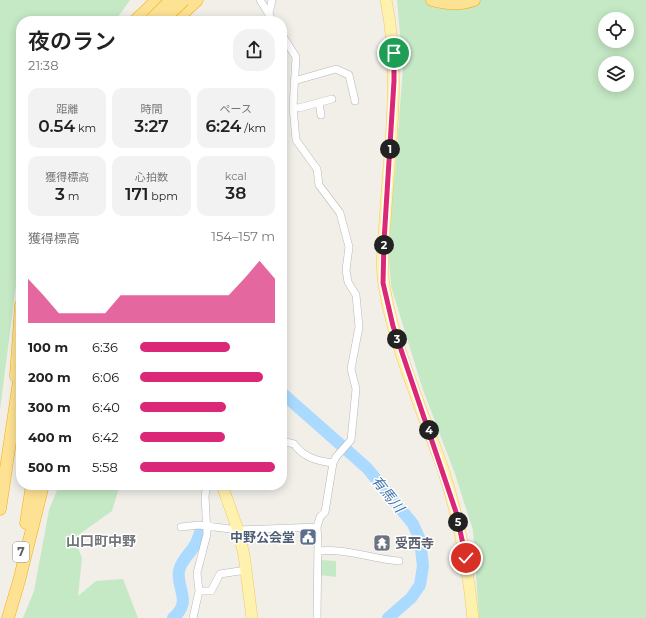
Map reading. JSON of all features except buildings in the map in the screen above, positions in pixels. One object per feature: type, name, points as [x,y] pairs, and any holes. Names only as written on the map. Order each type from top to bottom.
[{"type":"highway","points":[[140,16],[157,0]]},
{"type":"highway","points":[[155,16],[170,0]]},
{"type":"highway","points":[[167,16],[184,0]]},
{"type":"highway","points":[[180,16],[197,0]]},
{"type":"highway","points":[[432,0],[444,4],[455,4],[474,0]]},
{"type":"highway","points":[[12,433],[16,376]]},
{"type":"highway","points":[[0,508],[16,404]]},
{"type":"highway","name":"7","points":[[7,618],[17,574],[31,490]]},
{"type":"highway","points":[[7,618],[19,581],[42,490]]},
{"type":"main road","points":[[169,16],[170,0]]},
{"type":"main road","points":[[385,0],[389,16],[394,53],[394,81],[384,241],[383,283],[393,326],[456,512],[466,558],[473,618]]},
{"type":"main road","points":[[224,490],[238,530],[246,570],[252,618]]},
{"type":"street","points":[[260,0],[269,14]]},
{"type":"street","points":[[269,14],[272,0]]},
{"type":"street","points":[[287,43],[296,57],[293,107],[296,140],[317,169],[320,185],[340,213],[349,247],[346,270],[348,282],[356,295],[359,327],[351,369],[356,389],[351,440],[334,460],[325,512],[320,517],[317,527],[317,618]]},
{"type":"street","points":[[294,81],[336,70],[350,75],[355,101]]},
{"type":"street","points":[[350,79],[358,77]]},
{"type":"street","points":[[293,107],[299,108],[332,99]]},
{"type":"street","points":[[319,103],[321,115]]},
{"type":"street","points":[[287,443],[294,444],[300,451],[310,458],[334,460]]},
{"type":"street","points":[[193,618],[198,591],[197,573],[207,534],[205,496],[206,490]]},
{"type":"street","points":[[181,527],[196,525],[238,530],[317,527]]},
{"type":"street","points":[[318,551],[329,550],[347,552],[399,561]]},
{"type":"street","points":[[198,591],[211,591],[220,574],[246,570]]},
{"type":"green space","points":[[0,0],[130,0],[119,16],[16,16],[16,285],[0,410]]},
{"type":"green space","points":[[397,0],[646,0],[646,618],[479,618],[473,530],[455,474],[422,387],[391,286],[387,229],[395,173],[403,68]]},
{"type":"green space","points":[[57,490],[118,490],[112,511],[74,538],[82,558],[78,596],[96,581],[123,579],[138,618],[23,618],[34,591],[49,510]]},
{"type":"green space","points":[[321,560],[336,561],[336,577],[320,575]]},
{"type":"waterway","name":"有馬川","points":[[287,397],[367,468],[413,524],[420,540],[423,566],[420,585],[411,598],[388,618]]},
{"type":"waterway","points":[[173,618],[179,612],[183,600],[179,577],[180,567],[195,545],[201,530]]},
{"type":"place","name":"中野公会堂","points":[[308,537]]},
{"type":"place","name":"受西寺","points":[[382,543]]},
{"type":"district","name":"山口町中野","points":[[101,541]]},
{"type":"route","points":[[394,53],[394,81],[384,241],[383,283],[393,326],[456,512],[466,558]]}]
